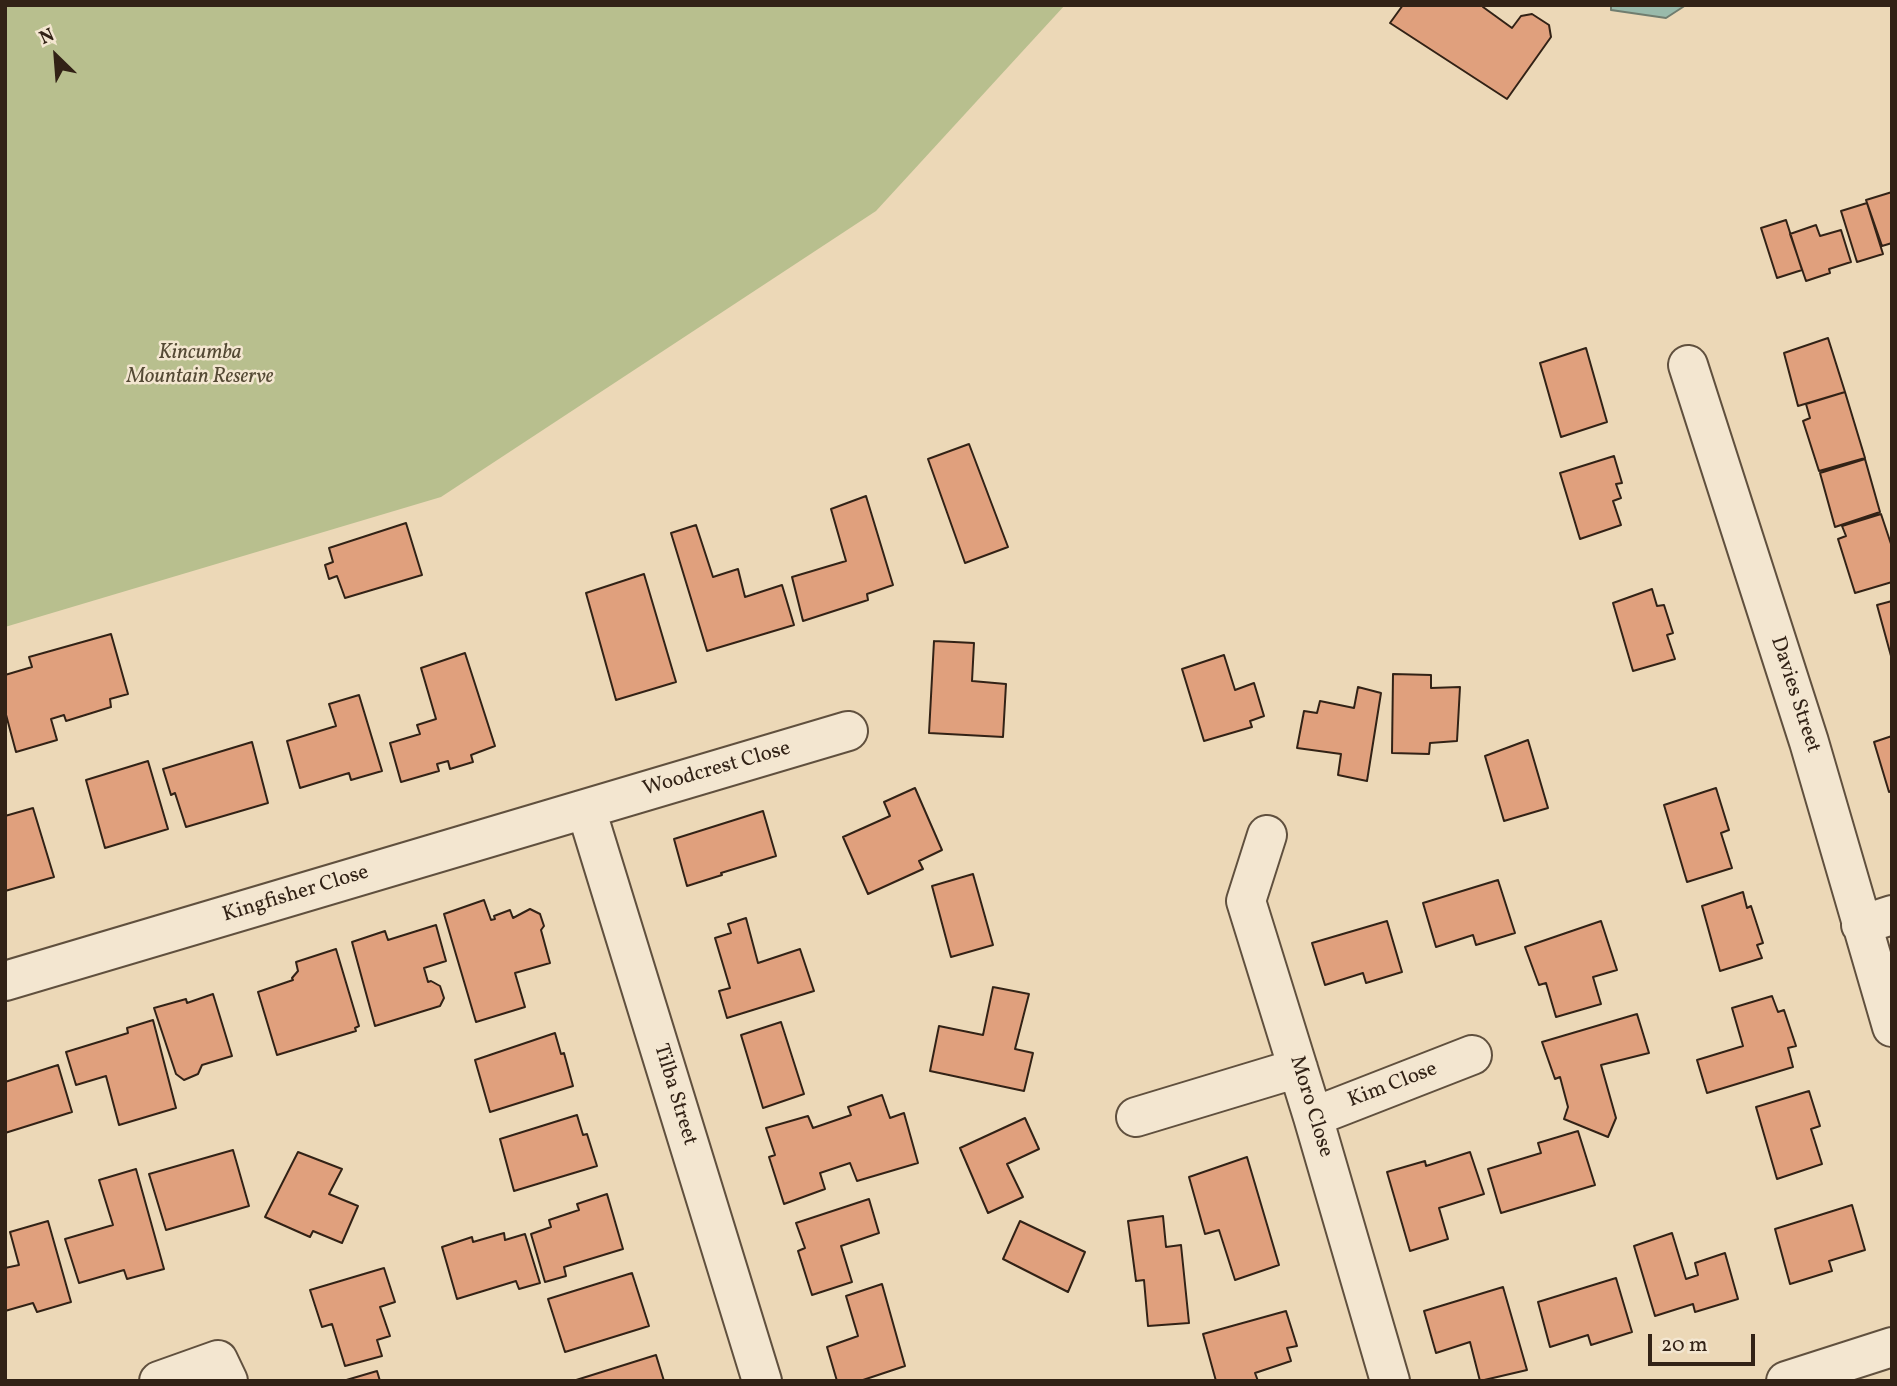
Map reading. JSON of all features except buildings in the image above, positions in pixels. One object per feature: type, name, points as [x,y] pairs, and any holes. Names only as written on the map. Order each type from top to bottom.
[{"type":"street","name":"Davies Street","points":[[1688,365],[1809,742],[1876,920],[1892,1027]]},
{"type":"street","name":"Woodcrest Close","points":[[586,808],[848,731]]},
{"type":"street","name":"Kingfisher Close","points":[[5,981],[586,808]]},
{"type":"street","name":"Tilba Street","points":[[586,808],[762,1381]]},
{"type":"street","name":"Moro Close","points":[[1268,835],[1246,901],[1313,1117],[1390,1381]]},
{"type":"street","name":"Kim Close","points":[[1313,1117],[1472,1055]]},
{"type":"street","points":[[1136,1117],[1298,1068]]},
{"type":"street","points":[[1786,1381],[1892,1347]]},
{"type":"street","points":[[159,1381],[218,1360],[228,1381]]},
{"type":"green space","name":"Kincumba Mountain Reserve","points":[[5,5],[1065,5],[876,211],[441,497],[5,627]]},
{"type":"shaded area","points":[[1611,5],[1686,5],[1666,18],[1611,10]]}]
